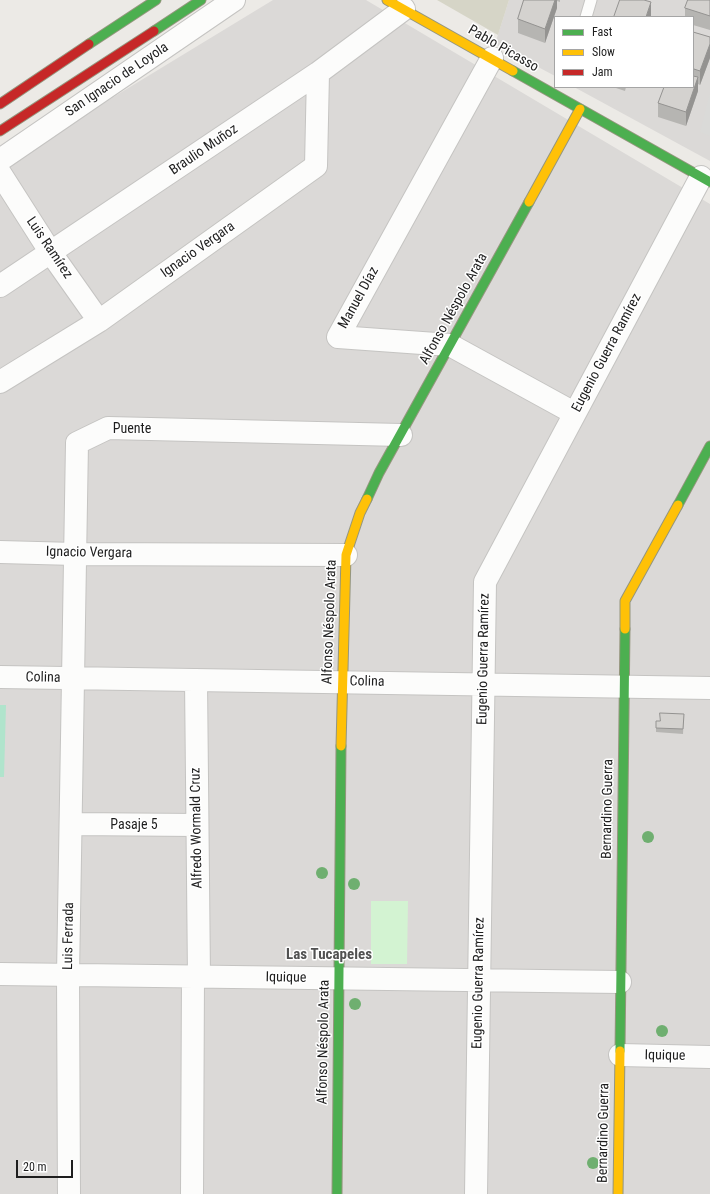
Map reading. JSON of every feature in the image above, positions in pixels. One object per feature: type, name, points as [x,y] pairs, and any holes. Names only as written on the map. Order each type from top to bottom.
[{"type":"street","points":[[0,104],[156,0]]},
{"type":"street","name":"San Ignacio de Loyola","points":[[0,131],[201,0]]},
{"type":"street","name":"San Ignacio de Loyola","points":[[0,160],[234,0]]},
{"type":"street","name":"Pablo Picasso","points":[[396,5],[705,180]]},
{"type":"street","name":"Braulio Muñoz","points":[[0,286],[318,73],[396,5]]},
{"type":"street","name":"Manuel Díaz","points":[[492,58],[338,337],[450,345],[574,413]]},
{"type":"street","name":"Ignacio Vergara","points":[[0,382],[99,321],[316,166],[318,73]]},
{"type":"street","name":"Alfonso Néspolo Arata","points":[[337,1194],[342,682],[346,555],[352,534],[369,493],[580,109]]},
{"type":"street","name":"Luis Ramírez","points":[[0,174],[51,253],[99,321]]},
{"type":"street","name":"Eugenio Guerra Ramírez","points":[[476,1194],[485,582],[574,413],[705,180]]},
{"type":"street","name":"Puente","points":[[73,678],[77,442],[108,428],[401,435]]},
{"type":"street","name":"Bernardino Guerra","points":[[618,1194],[625,601],[710,446]]},
{"type":"street","name":"Ignacio Vergara","points":[[0,552],[75,554],[346,555]]},
{"type":"street","name":"Colina","points":[[0,677],[710,688]]},
{"type":"street","name":"Luis Ferrada","points":[[69,1194],[68,975],[73,678]]},
{"type":"street","name":"Alfredo Wormald Cruz","points":[[192,1194],[196,976],[196,680]]},
{"type":"street","name":"Pasaje 5","points":[[70,824],[197,825]]},
{"type":"street","name":"Iquique","points":[[0,974],[620,982]]},
{"type":"street","name":"Iquique","points":[[620,1055],[710,1057]]},
{"type":"lane","points":[[586,16],[591,0]]},
{"type":"lane","points":[[560,98],[564,88]]},
{"type":"shaded area","points":[[273,0],[366,0],[710,204],[710,1194],[0,1194],[0,166]]},
{"type":"shaded area","points":[[437,0],[509,0],[498,35]]},
{"type":"shaded area","points":[[509,0],[710,0],[710,161],[576,88],[694,88],[694,16],[554,16],[554,75],[495,44]]},
{"type":"shaded area","points":[[710,93],[710,136],[700,132]]},
{"type":"green space","points":[[0,705],[6,705],[4,777],[0,777]]},
{"type":"green space","points":[[371,901],[408,901],[407,964],[371,964]]},
{"type":"building","points":[[524,0],[555,0],[545,29],[518,19]]},
{"type":"building","points":[[620,0],[644,0],[651,2],[646,16],[614,16]]},
{"type":"building","points":[[688,0],[710,0],[710,16],[685,8]]},
{"type":"building","points":[[694,32],[710,37],[710,44],[700,71],[694,69]]},
{"type":"building","points":[[694,76],[698,77],[686,112],[658,103],[664,88],[694,88]]},
{"type":"building","points":[[660,713],[684,714],[683,729],[656,728],[656,721],[660,721]]},
{"type":"traffic: fast","points":[[89,44],[156,0]]},
{"type":"traffic: fast","points":[[154,31],[201,0]]},
{"type":"traffic: fast","points":[[513,71],[710,182]]},
{"type":"traffic: fast","points":[[367,499],[379,473],[529,202]]},
{"type":"traffic: fast","points":[[678,505],[710,446]]},
{"type":"traffic: fast","points":[[620,1051],[625,629]]},
{"type":"traffic: fast","points":[[337,1194],[341,746]]},
{"type":"traffic: slow","points":[[387,0],[513,71]]},
{"type":"traffic: slow","points":[[529,202],[580,109]]},
{"type":"traffic: slow","points":[[341,746],[346,555],[360,513],[367,499]]},
{"type":"traffic: slow","points":[[625,629],[625,601],[678,505]]},
{"type":"traffic: slow","points":[[618,1194],[620,1051]]},
{"type":"traffic: jam","points":[[0,131],[154,31]]},
{"type":"traffic: jam","points":[[0,104],[89,44]]},
{"type":"district","name":"Las Tucapeles","points":[[329,955]]}]
